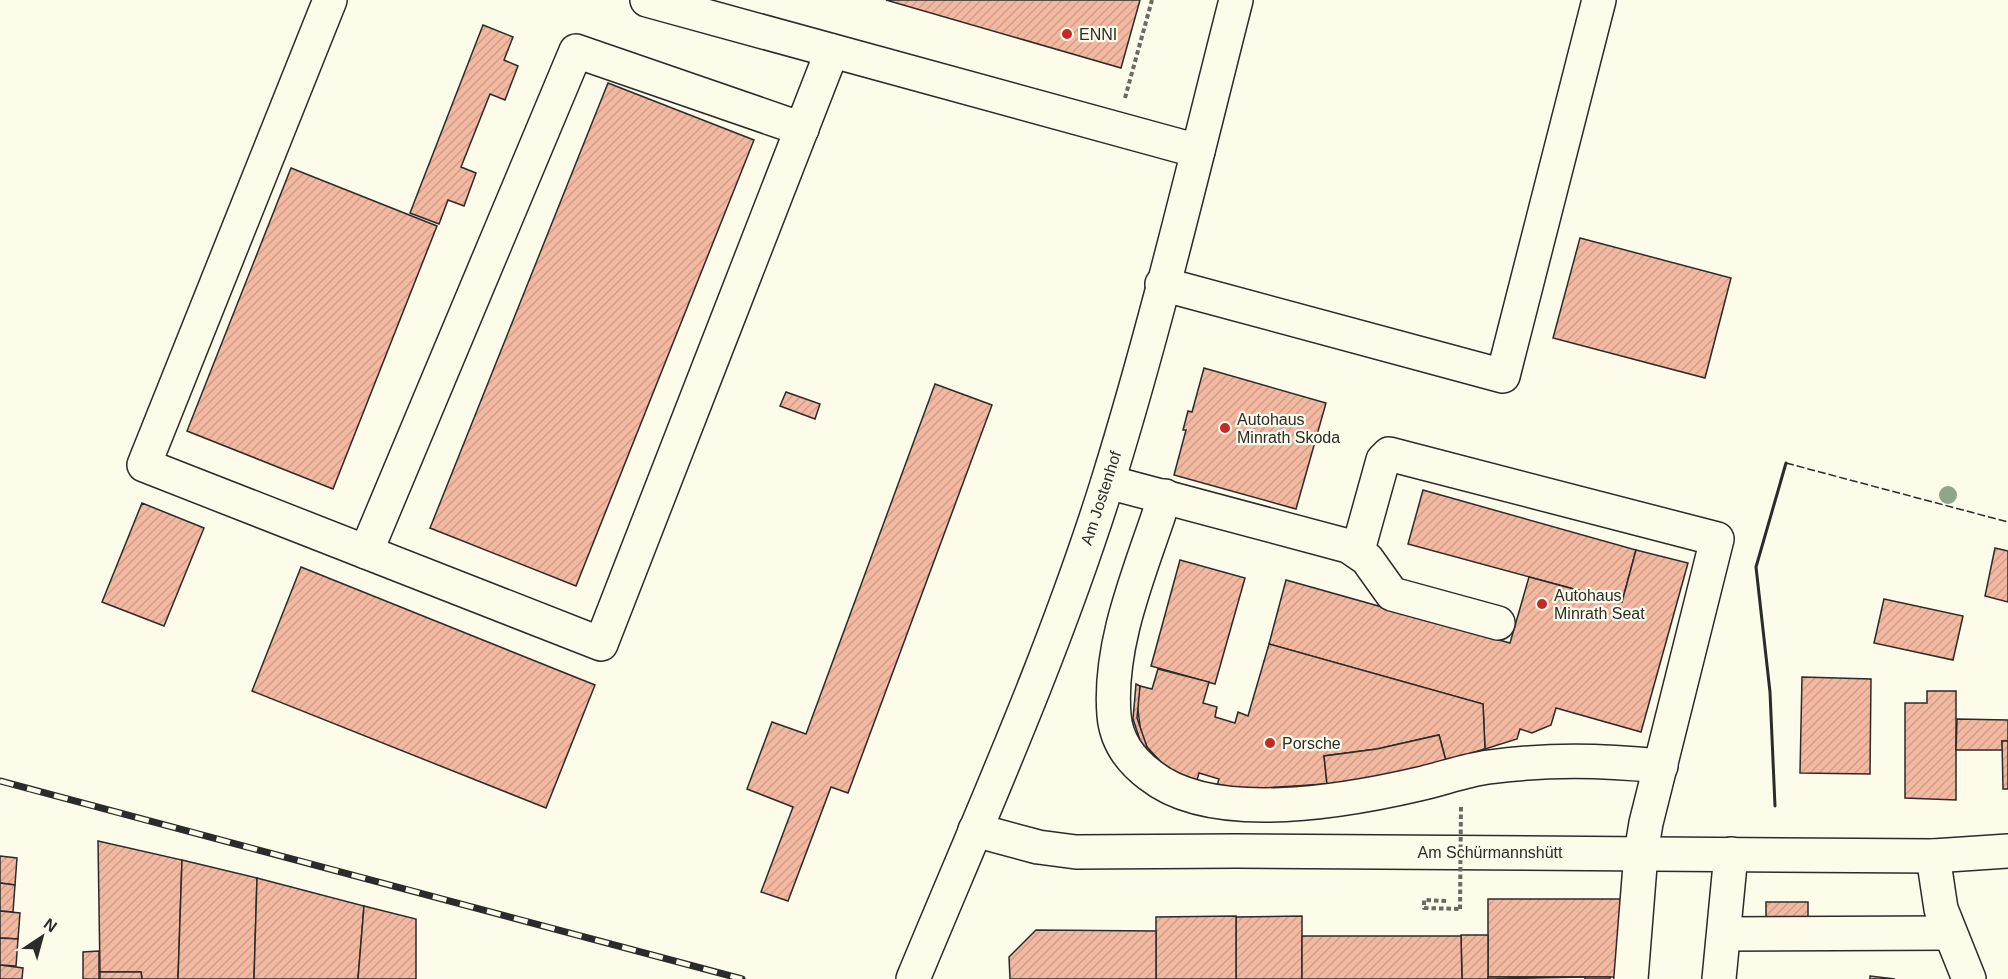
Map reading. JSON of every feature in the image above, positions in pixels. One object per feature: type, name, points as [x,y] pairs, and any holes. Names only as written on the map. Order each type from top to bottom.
[{"type":"street","points":[[330,0],[144,465],[601,644],[832,51]]},
{"type":"street","points":[[647,0],[741,12],[832,51],[1198,151]]},
{"type":"street","name":"Am Jostenhof","points":[[913,979],[1044,662],[1108,482],[1198,151],[1236,0]]},
{"type":"street","points":[[1162,284],[1503,376],[1599,0]]},
{"type":"street","points":[[366,552],[576,51],[802,129]]},
{"type":"street","points":[[1358,550],[1383,459],[1389,454],[1717,539],[1641,853],[1631,979]]},
{"type":"street","points":[[1108,482],[1358,550],[1392,594],[1498,623]]},
{"type":"street","points":[[1165,496],[1127,613],[1114,676],[1114,717],[1121,742],[1136,765],[1160,784],[1202,798],[1243,804],[1314,803],[1416,784],[1485,767],[1592,759],[1661,766]]},
{"type":"street","name":"Am Schürmannshütt","points":[[975,830],[1038,847],[1076,852],[1933,856],[2008,851]]},
{"type":"street","points":[[1719,979],[1731,854]]},
{"type":"street","points":[[1933,856],[1941,909],[1969,979]]},
{"type":"street","points":[[1724,934],[1950,933]]},
{"type":"path","points":[[1116,129],[1152,0]]},
{"type":"path","points":[[1446,901],[1424,900],[1424,908],[1460,909],[1461,806]]},
{"type":"building","name":"ENNI","points":[[886,0],[1140,0],[1121,68]]},
{"type":"building","points":[[483,25],[513,37],[504,60],[518,66],[505,100],[490,94],[461,167],[476,173],[464,206],[448,200],[439,224],[410,213]]},
{"type":"building","points":[[608,83],[754,140],[576,586],[430,528]]},
{"type":"building","points":[[291,168],[437,226],[333,489],[187,431]]},
{"type":"building","points":[[1580,238],[1731,278],[1705,378],[1553,338]]},
{"type":"building","points":[[1204,368],[1326,403],[1296,509],[1174,475],[1186,430],[1183,430],[1188,411],[1192,412]]},
{"type":"building","points":[[935,384],[992,405],[848,793],[831,787],[788,901],[761,892],[793,807],[747,789],[772,722],[806,734]]},
{"type":"building","points":[[786,392],[820,404],[815,419],[780,406]]},
{"type":"building","points":[[1423,490],[1636,550],[1622,602],[1408,544]]},
{"type":"building","points":[[142,503],[204,528],[164,626],[102,602]]},
{"type":"building","points":[[1995,548],[2008,551],[2008,602],[1985,596]]},
{"type":"building","points":[[1636,550],[1688,563],[1641,732],[1556,708],[1551,725],[1532,733],[1520,729],[1517,739],[1485,749],[1483,704],[1269,644],[1286,580],[1510,643],[1529,577],[1622,602]]},
{"type":"building","points":[[1180,560],[1245,578],[1215,684],[1151,666]]},
{"type":"building","points":[[301,567],[595,685],[546,808],[252,691]]},
{"type":"building","points":[[1884,599],[1963,616],[1953,660],[1874,643]]},
{"type":"building","points":[[1269,644],[1483,704],[1485,749],[1446,761],[1439,735],[1377,749],[1324,756],[1327,784],[1283,788],[1216,789],[1219,779],[1199,773],[1196,784],[1167,769],[1147,747],[1141,733],[1137,703],[1140,686],[1152,689],[1158,669],[1209,682],[1203,703],[1217,707],[1215,717],[1235,723],[1238,712],[1248,716]]},
{"type":"building","points":[[1802,677],[1871,679],[1870,774],[1800,773]]},
{"type":"building","points":[[1136,684],[1140,686],[1137,718],[1147,747],[1167,769],[1196,784],[1195,788],[1164,773],[1143,749],[1133,719]]},
{"type":"building","points":[[1927,691],[1956,691],[1956,800],[1905,798],[1905,703],[1927,703]]},
{"type":"building","points":[[1957,719],[2008,720],[2008,741],[2002,741],[2003,750],[1956,750]]},
{"type":"building","points":[[1439,735],[1446,761],[1485,749],[1485,753],[1328,788],[1246,789],[1327,784],[1324,756],[1377,749]]},
{"type":"building","points":[[2002,741],[2008,741],[2008,789],[2003,789]]},
{"type":"building","points":[[98,841],[182,860],[178,979],[142,979],[141,972],[100,972]]},
{"type":"building","points":[[0,856],[17,858],[15,885],[0,883]]},
{"type":"building","points":[[182,860],[257,878],[254,979],[178,979]]},
{"type":"building","points":[[257,878],[364,906],[358,979],[254,979]]},
{"type":"building","points":[[0,883],[15,885],[13,912],[0,911]]},
{"type":"building","points":[[1488,899],[1621,899],[1621,977],[1488,977]]},
{"type":"building","points":[[1766,902],[1808,902],[1808,928],[1766,927]]},
{"type":"building","points":[[364,906],[416,919],[416,979],[358,979]]},
{"type":"building","points":[[0,911],[20,913],[18,939],[0,938]]},
{"type":"building","points":[[1236,916],[1236,979],[1156,979],[1156,917]]},
{"type":"building","points":[[1302,916],[1302,979],[1236,979],[1236,917]]},
{"type":"building","points":[[1036,930],[1156,931],[1156,979],[1010,979],[1009,957]]},
{"type":"building","points":[[1461,935],[1488,935],[1488,979],[1462,979]]},
{"type":"building","points":[[1302,936],[1461,936],[1462,979],[1302,979]]},
{"type":"building","points":[[0,938],[18,939],[16,966],[0,965]]},
{"type":"building","points":[[99,951],[99,979],[83,979],[83,952]]},
{"type":"building","points":[[0,965],[23,968],[22,979],[0,979]]},
{"type":"building","points":[[100,972],[141,972],[142,979],[100,979]]},
{"type":"building","points":[[1870,976],[1895,979],[1870,979]]},
{"type":"building","points":[[1488,977],[1585,977],[1488,979]]},
{"type":"building","points":[[1585,977],[1610,977],[1610,979],[1585,979]]},
{"type":"railway","points":[[0,781],[742,979]]},
{"type":"fence","points":[[1786,463],[2008,522]]},
{"type":"wall","points":[[1775,806],[1770,692],[1756,567],[1786,463]]},
{"type":"place","name":"ENNI","points":[[1067,34]]},
{"type":"place","name":"Autohaus Minrath Skoda","points":[[1225,428]]},
{"type":"place","name":"Autohaus Minrath Seat","points":[[1542,604]]},
{"type":"place","name":"Porsche","points":[[1270,743]]}]
